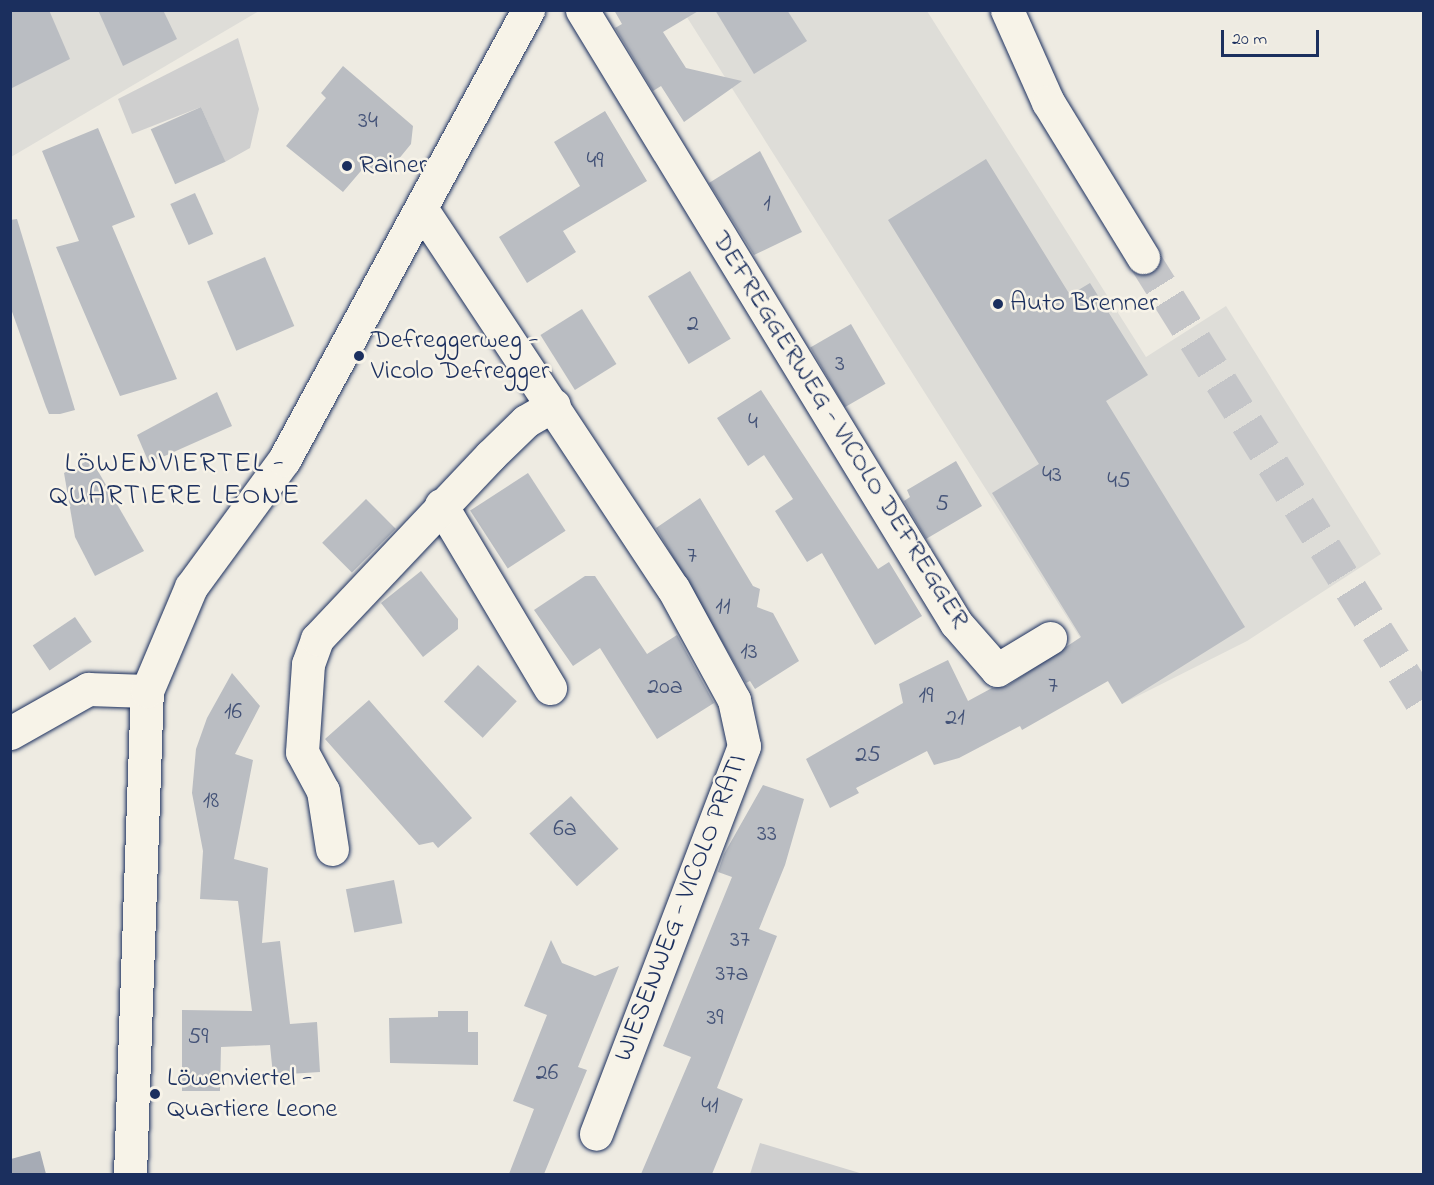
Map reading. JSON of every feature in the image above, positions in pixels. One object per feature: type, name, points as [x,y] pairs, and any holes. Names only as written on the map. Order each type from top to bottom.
[{"type":"street","points":[[130,1174],[147,691],[191,587],[284,460],[423,211],[528,10]]},
{"type":"street","name":"DEFREGGERWEG - VICOLO DEFREGGER","points":[[582,10],[956,623],[997,670],[1050,638]]},
{"type":"street","points":[[1007,10],[1048,102],[1143,257]]},
{"type":"street","name":"WIESENWEG - VICOLO PRATI","points":[[423,211],[554,405],[673,588],[734,700],[744,746],[596,1134]]},
{"type":"street","points":[[332,849],[323,791],[302,752],[308,664],[330,621],[526,421],[554,405]]},
{"type":"street","points":[[441,506],[550,688]]},
{"type":"street","points":[[10,733],[88,689],[147,691]]},
{"type":"shaded area","points":[[11,10],[259,11],[11,157]]},
{"type":"shaded area","points":[[683,11],[927,11],[1146,357],[1226,306],[1381,554],[1247,641],[1122,704]]},
{"type":"shaded area","points":[[238,38],[259,109],[250,148],[225,162],[201,107],[132,134],[118,99]]},
{"type":"shaded area","points":[[760,1143],[863,1174],[750,1174]]},
{"type":"shaded area","points":[[40,1151],[46,1174],[11,1174],[11,1159]]},
{"type":"building","points":[[10,10],[49,10],[70,59],[10,89]]},
{"type":"building","points":[[98,10],[163,10],[177,39],[123,66]]},
{"type":"building","points":[[614,10],[700,10],[663,32],[686,68],[742,81],[684,122],[661,86],[653,91],[615,28],[622,24]]},
{"type":"building","points":[[715,10],[787,10],[807,41],[754,74]]},
{"type":"building","points":[[343,66],[413,126],[411,144],[393,166],[376,172],[366,165],[343,192],[286,146],[326,98],[321,93]]},
{"type":"building","points":[[201,107],[225,162],[175,184],[151,129]]},
{"type":"building","points":[[605,111],[647,181],[563,231],[576,252],[527,283],[499,237],[580,186],[554,142]]},
{"type":"building","points":[[98,128],[135,217],[112,226],[177,379],[120,396],[56,247],[79,241],[42,151]]},
{"type":"building","points":[[760,151],[802,232],[754,255],[709,183]]},
{"type":"building","points":[[986,159],[1070,295],[1090,283],[1148,375],[1106,401],[1245,627],[1122,704],[1108,681],[1022,730],[1020,726],[959,758],[934,765],[927,751],[856,788],[859,793],[830,808],[806,759],[903,703],[899,684],[948,660],[968,701],[992,688],[1007,686],[1081,637],[992,493],[1039,464],[888,220]]},
{"type":"building","points":[[195,193],[213,234],[189,245],[170,204]]},
{"type":"building","points":[[17,219],[75,410],[60,414],[49,414],[10,306],[10,220]]},
{"type":"building","points":[[265,257],[294,326],[236,351],[207,282]]},
{"type":"building","points":[[690,271],[731,339],[689,364],[648,296]]},
{"type":"building","points":[[582,309],[616,364],[575,390],[540,335]]},
{"type":"building","points":[[851,324],[886,384],[845,407],[810,348]]},
{"type":"building","points":[[761,390],[878,569],[889,562],[922,616],[875,645],[822,553],[807,562],[775,511],[793,499],[764,455],[748,466],[717,418]]},
{"type":"building","points":[[217,392],[232,426],[149,463],[137,435]]},
{"type":"building","points":[[91,459],[144,551],[95,576],[75,537],[64,473]]},
{"type":"building","points":[[956,461],[982,506],[926,539],[904,501],[910,497],[907,490]]},
{"type":"building","points":[[528,473],[566,531],[508,568],[470,511]]},
{"type":"building","points":[[700,498],[753,586],[760,589],[757,607],[773,613],[799,661],[755,689],[750,681],[746,683],[656,528]]},
{"type":"building","points":[[366,499],[396,529],[352,573],[322,543]]},
{"type":"building","points":[[421,571],[458,619],[458,629],[423,657],[381,603]]},
{"type":"building","points":[[585,576],[595,576],[647,654],[677,635],[714,703],[657,739],[600,648],[573,666],[534,610]]},
{"type":"building","points":[[75,617],[92,642],[49,670],[33,646]]},
{"type":"building","points":[[478,665],[517,701],[483,738],[444,702]]},
{"type":"building","points":[[232,673],[260,706],[235,754],[253,760],[234,859],[268,868],[262,943],[280,941],[290,1024],[317,1022],[320,1072],[273,1075],[270,1045],[221,1047],[220,1091],[182,1091],[182,1010],[252,1011],[238,901],[200,899],[203,851],[192,793],[196,749],[207,718]]},
{"type":"building","points":[[369,700],[472,818],[438,848],[433,842],[419,845],[325,739]]},
{"type":"building","points":[[763,785],[804,799],[785,865],[759,929],[777,936],[717,1088],[743,1099],[712,1174],[641,1174],[691,1057],[663,1046],[732,877],[718,872],[724,854]]},
{"type":"building","points":[[571,796],[619,849],[577,886],[529,833]]},
{"type":"building","points":[[394,880],[402,923],[354,933],[346,889]]},
{"type":"building","points":[[551,940],[562,963],[595,976],[619,966],[578,1067],[587,1070],[544,1174],[509,1174],[534,1109],[513,1101],[547,1015],[524,1006]]},
{"type":"building","points":[[438,1011],[468,1011],[468,1032],[478,1032],[478,1065],[390,1063],[389,1018],[438,1017]]},
{"type":"tunnel","points":[[1143,257],[1424,706]]},
{"type":"place","name":"Rainer","points":[[347,166]]},
{"type":"place","name":"Auto Brenner","points":[[998,304]]},
{"type":"place","name":"Defreggerweg - Vicolo Defregger","points":[[359,356]]},
{"type":"place","name":"Löwenviertel - Quartiere Leone","points":[[155,1094]]},
{"type":"district","name":"LÖWENVIERTEL - QUARTIERE LEONE","points":[[175,481]]}]
